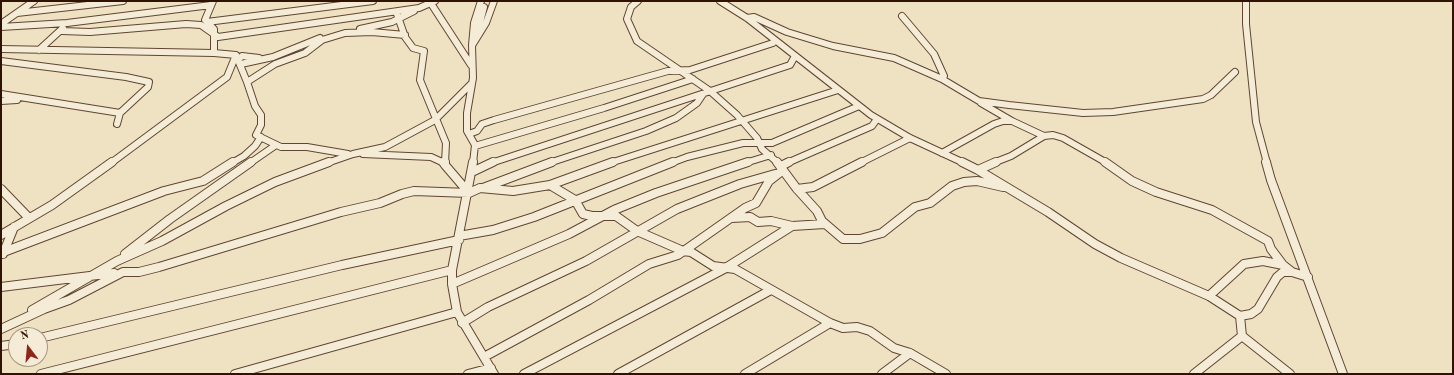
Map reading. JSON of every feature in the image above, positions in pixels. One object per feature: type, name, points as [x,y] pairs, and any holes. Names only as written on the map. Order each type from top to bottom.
[{"type":"street","points":[[1,25],[34,1]]},
{"type":"street","points":[[17,13],[123,1]]},
{"type":"street","points":[[207,22],[373,1]]},
{"type":"street","points":[[442,1],[419,8],[381,25],[332,34],[273,57],[261,58],[242,56],[238,60],[241,64],[241,70],[247,82],[255,106],[261,115],[261,125],[256,135],[276,145],[286,148],[306,147],[334,153],[431,157],[442,161],[469,193]]},
{"type":"street","points":[[468,374],[492,371],[462,323],[457,312],[452,284],[452,270],[469,193],[472,172],[474,146],[467,130],[467,113],[472,83],[474,19],[482,1]]},
{"type":"street","points":[[474,42],[485,1]]},
{"type":"street","points":[[474,42],[486,23],[494,1]]},
{"type":"street","points":[[638,1],[631,7],[627,19],[637,41],[693,79],[706,93],[743,122],[760,143],[762,149],[771,155],[781,170],[817,211],[818,216],[843,239],[860,240],[882,232],[916,207],[930,203],[952,186],[964,182],[977,181],[1009,188]]},
{"type":"street","points":[[720,1],[747,18],[859,106],[910,138],[978,170],[1077,230],[1095,244],[1128,261],[1209,296],[1240,316],[1251,314],[1258,309],[1277,277],[1282,272],[1292,272],[1308,277]]},
{"type":"street","points":[[1246,1],[1246,24],[1256,122],[1271,180],[1343,374]]},
{"type":"street","points":[[1,25],[67,23],[212,3]]},
{"type":"street","points":[[212,3],[205,20],[214,29],[214,53]]},
{"type":"street","points":[[434,3],[472,66]]},
{"type":"street","points":[[62,31],[90,32],[186,24],[201,25],[218,37],[382,12],[419,8]]},
{"type":"street","points":[[396,11],[405,36],[413,48],[424,51],[420,80],[435,120],[446,143],[445,165]]},
{"type":"street","points":[[902,16],[934,54],[944,76],[942,79]]},
{"type":"street","points":[[747,18],[754,17],[787,32],[833,46],[894,58],[942,79],[1012,121],[1044,136]]},
{"type":"street","points":[[38,50],[62,31],[67,23]]},
{"type":"street","points":[[381,25],[405,36]]},
{"type":"street","points":[[247,82],[275,64],[305,52],[322,40],[345,33],[372,32],[405,36]]},
{"type":"street","points":[[469,134],[476,131],[482,124],[494,120],[668,71],[681,71],[773,43],[774,40]]},
{"type":"street","points":[[1,49],[214,53],[236,55],[227,77],[119,159],[52,205],[1,235]]},
{"type":"street","points":[[472,172],[508,156],[790,65],[796,56]]},
{"type":"street","points":[[1,61],[126,77],[149,82],[148,87],[120,113],[117,124]]},
{"type":"street","points":[[979,101],[1083,113],[1113,112],[1203,99],[1211,95],[1235,72]]},
{"type":"street","points":[[474,146],[604,108],[693,79]]},
{"type":"street","points":[[2,328],[117,261],[162,241],[226,206],[275,182],[353,154],[385,146],[435,120],[472,83]]},
{"type":"street","points":[[480,188],[513,191],[544,187],[602,166],[743,122],[838,90]]},
{"type":"street","points":[[1,287],[123,272],[139,272],[341,212],[380,203],[414,191],[469,193],[544,165],[646,131],[676,118],[697,103],[706,93]]},
{"type":"street","points":[[1,94],[120,113]]},
{"type":"street","points":[[1,101],[33,100]]},
{"type":"street","points":[[48,336],[494,230],[687,157],[722,147],[743,143],[772,143],[859,106]]},
{"type":"street","points":[[462,323],[488,307],[586,261],[678,208],[781,170],[872,126],[877,118]]},
{"type":"street","points":[[942,153],[994,124],[1003,121],[1012,121]]},
{"type":"street","points":[[978,170],[1010,156],[1044,136],[1053,135],[1063,138],[1108,164],[1132,181],[1156,192],[1212,210],[1268,241],[1271,250],[1283,265],[1292,272]]},
{"type":"street","points":[[2,254],[164,190],[203,181],[244,156],[256,146],[260,137]]},
{"type":"street","points":[[797,189],[813,187],[910,138]]},
{"type":"street","points":[[117,261],[170,219],[276,145]]},
{"type":"street","points":[[452,284],[569,234],[614,210],[656,193],[771,155]]},
{"type":"street","points":[[484,357],[588,300],[649,264],[672,258],[745,208],[756,203],[769,181],[781,170]]},
{"type":"street","points":[[550,185],[575,200],[583,214],[592,216],[616,216],[637,231],[682,251],[690,252],[713,266],[724,269],[735,269],[769,290],[830,323],[843,328],[857,326],[870,331],[894,348],[910,353],[946,374]]},
{"type":"street","points":[[1,189],[29,218]]},
{"type":"street","points":[[732,218],[750,217],[758,222],[771,221],[792,226],[825,224]]},
{"type":"street","points":[[524,374],[724,269],[792,226]]},
{"type":"street","points":[[2,254],[14,227]]},
{"type":"street","points":[[1209,296],[1244,264],[1263,261],[1283,265]]},
{"type":"street","points":[[41,374],[452,270]]},
{"type":"street","points":[[2,328],[69,300],[123,272]]},
{"type":"street","points":[[618,374],[769,290]]},
{"type":"street","points":[[235,374],[457,312]]},
{"type":"street","points":[[1240,316],[1242,336],[1290,374]]},
{"type":"street","points":[[745,374],[830,323]]},
{"type":"street","points":[[1194,374],[1242,336]]},
{"type":"street","points":[[882,374],[910,353]]}]
